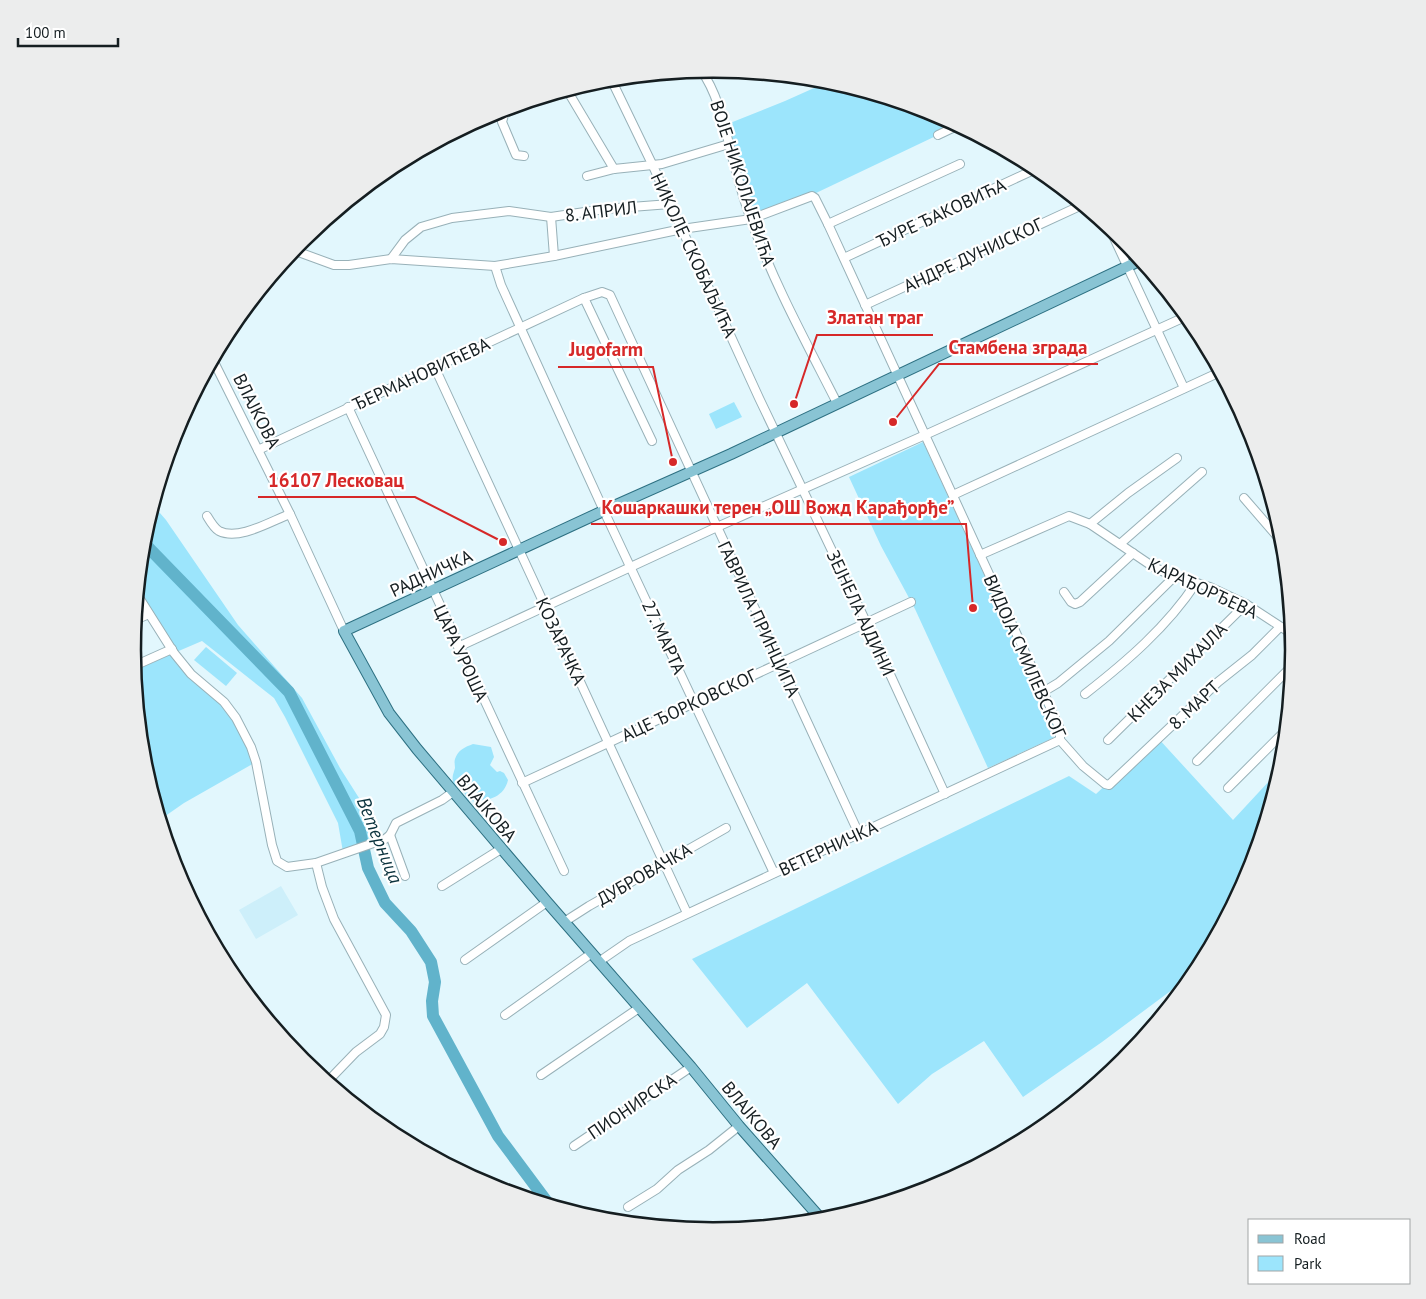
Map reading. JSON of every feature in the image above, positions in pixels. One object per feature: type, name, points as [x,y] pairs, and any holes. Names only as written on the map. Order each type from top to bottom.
[{"type":"main road","name":"РАДНИЧКА","points":[[344,631],[898,376],[1134,263]]},
{"type":"main road","name":"ВЛАЈКОВА","points":[[344,631],[389,713],[453,792],[815,1213]]},
{"type":"street","name":"ВОЈЕ НИКОЛАЈЕВИЋА","points":[[706,78],[725,125],[750,219],[792,317],[801,331],[837,404]]},
{"type":"street","name":"НИКОЛЕ СКОБАЉИЋА","points":[[614,86],[777,432]]},
{"type":"street","points":[[570,96],[614,169]]},
{"type":"street","points":[[503,118],[503,126],[516,154],[524,156]]},
{"type":"street","points":[[938,135],[950,129]]},
{"type":"street","points":[[587,176],[614,169],[653,166],[729,144]]},
{"type":"street","points":[[828,224],[960,164]]},
{"type":"street","name":"ЂУРЕ ЂАКОВИЋА","points":[[844,258],[1028,172]]},
{"type":"street","points":[[301,253],[334,265],[391,260],[495,266],[554,256],[682,229],[750,219],[812,196],[815,198],[828,224],[898,376]]},
{"type":"street","name":"8. АПРИЛ","points":[[391,260],[405,240],[417,230],[429,224],[452,218],[504,211],[551,217],[605,209],[670,204]]},
{"type":"street","name":"АНДРЕ ДУНИЈСКОГ","points":[[865,305],[1075,207]]},
{"type":"street","points":[[551,217],[554,256]]},
{"type":"street","points":[[1119,247],[1158,328],[1184,388]]},
{"type":"street","name":"27. МАРТА","points":[[495,266],[501,285],[604,511],[774,873]]},
{"type":"street","name":"ЂЕРМАНОВИЋЕВА","points":[[258,450],[584,298],[602,292],[610,295]]},
{"type":"street","name":"ГАВРИЛА ПРИНЦИПА","points":[[610,295],[859,834]]},
{"type":"street","points":[[584,298],[652,441]]},
{"type":"street","points":[[458,647],[717,527],[925,436],[1180,319]]},
{"type":"street","name":"ВЛАЈКОВА","points":[[216,366],[290,514],[344,631]]},
{"type":"street","name":"КОЗАРАЧКА","points":[[435,368],[687,914]]},
{"type":"street","points":[[953,495],[1214,375]]},
{"type":"street","name":"ВИДОЈА СМИЛЕВСКОГ","points":[[898,376],[1060,729],[1060,740],[1083,766],[1105,784],[1109,785]]},
{"type":"street","name":"ЦАРА УРОША","points":[[348,407],[458,647],[564,871]]},
{"type":"street","name":"ЗЕЈНЕЛА АЈДИНИ","points":[[777,432],[945,794]]},
{"type":"street","points":[[1090,524],[1128,493],[1177,458]]},
{"type":"street","points":[[1120,544],[1202,472]]},
{"type":"street","points":[[1244,498],[1272,531]]},
{"type":"street","points":[[207,516],[220,531],[235,534],[290,514]]},
{"type":"street","name":"КАРАЂОРЂЕВА","points":[[980,555],[1069,516],[1090,524],[1152,566],[1246,604],[1284,630]]},
{"type":"street","points":[[1064,592],[1071,602],[1075,604],[1080,602],[1133,553]]},
{"type":"street","points":[[1043,692],[1058,683],[1109,642],[1175,576]]},
{"type":"street","points":[[1085,694],[1109,676],[1159,629],[1176,611],[1196,583]]},
{"type":"street","name":"АЦЕ ЂОРКОВСКОГ","points":[[522,783],[910,602]]},
{"type":"street","points":[[143,604],[174,654],[191,674],[230,708],[242,728],[256,762],[272,845],[277,861],[287,867],[316,863],[388,837],[396,823],[442,800],[453,792]]},
{"type":"street","name":"КНЕЗА МИХАЈЛА","points":[[1108,740],[1246,604]]},
{"type":"street","points":[[142,617],[149,614]]},
{"type":"street","name":"8. МАРТ","points":[[1109,785],[1218,682],[1252,655],[1280,627]]},
{"type":"street","points":[[141,663],[172,648]]},
{"type":"street","points":[[1197,761],[1284,674]]},
{"type":"street","points":[[1228,788],[1278,738]]},
{"type":"street","name":"ВЕТЕРНИЧКА","points":[[600,961],[629,941],[1060,740]]},
{"type":"street","name":"ДУБРОВАЧКА","points":[[564,922],[726,828]]},
{"type":"street","points":[[388,837],[405,876]]},
{"type":"street","points":[[442,886],[501,849]]},
{"type":"street","points":[[316,863],[334,919],[386,1015],[384,1027],[380,1034],[356,1052],[332,1076]]},
{"type":"street","points":[[466,960],[547,902]]},
{"type":"street","points":[[505,1015],[592,953]]},
{"type":"street","points":[[542,1075],[639,1008]]},
{"type":"street","name":"ПИОНИРСКА","points":[[574,1146],[691,1067]]},
{"type":"street","points":[[628,1207],[657,1189],[678,1170],[739,1126]]},
{"type":"shaded area","points":[[281,886],[298,915],[256,939],[239,910]]},
{"type":"green space","points":[[817,87],[825,88],[897,108],[950,129],[816,193],[751,219],[725,125]]},
{"type":"green space","points":[[734,402],[742,417],[716,429],[709,414]]},
{"type":"green space","points":[[923,442],[1056,730],[1053,738],[988,768],[915,609],[881,546],[849,477]]},
{"type":"green space","points":[[158,511],[238,625],[302,698],[340,768],[385,839],[343,852],[338,823],[274,698],[202,641],[174,653],[143,604],[146,575]]},
{"type":"green space","points":[[206,647],[237,673],[226,686],[194,660]]},
{"type":"green space","points":[[174,653],[224,702],[256,762],[184,803],[166,816],[152,761],[146,724],[141,668]]},
{"type":"green space","points":[[1157,737],[1233,820],[1270,780],[1255,833],[1226,902],[1208,936],[1174,989],[1023,1097],[984,1041],[932,1074],[898,1104],[807,983],[747,1028],[692,959],[1069,776],[1096,794]]},
{"type":"green space","points":[[473,744],[491,747],[494,757],[490,765],[497,772],[504,773],[508,780],[503,791],[488,800],[469,801],[466,799],[464,790],[453,784],[456,756],[462,749]]},
{"type":"waterway","name":"Ветерница","points":[[150,549],[289,692],[360,831],[368,868],[385,903],[411,931],[431,962],[435,982],[432,1001],[433,1016],[498,1136],[542,1195]]},
{"type":"place","name":"Златан траг","points":[[794,404]]},
{"type":"place","name":"Стамбена зграда","points":[[893,422]]},
{"type":"place","name":"Jugofarm","points":[[673,462]]},
{"type":"place","name":"16107 Лесковац","points":[[503,542]]},
{"type":"place","name":"Кошаркашки терен „ОШ Вожд Карађорђе”","points":[[973,608]]}]
